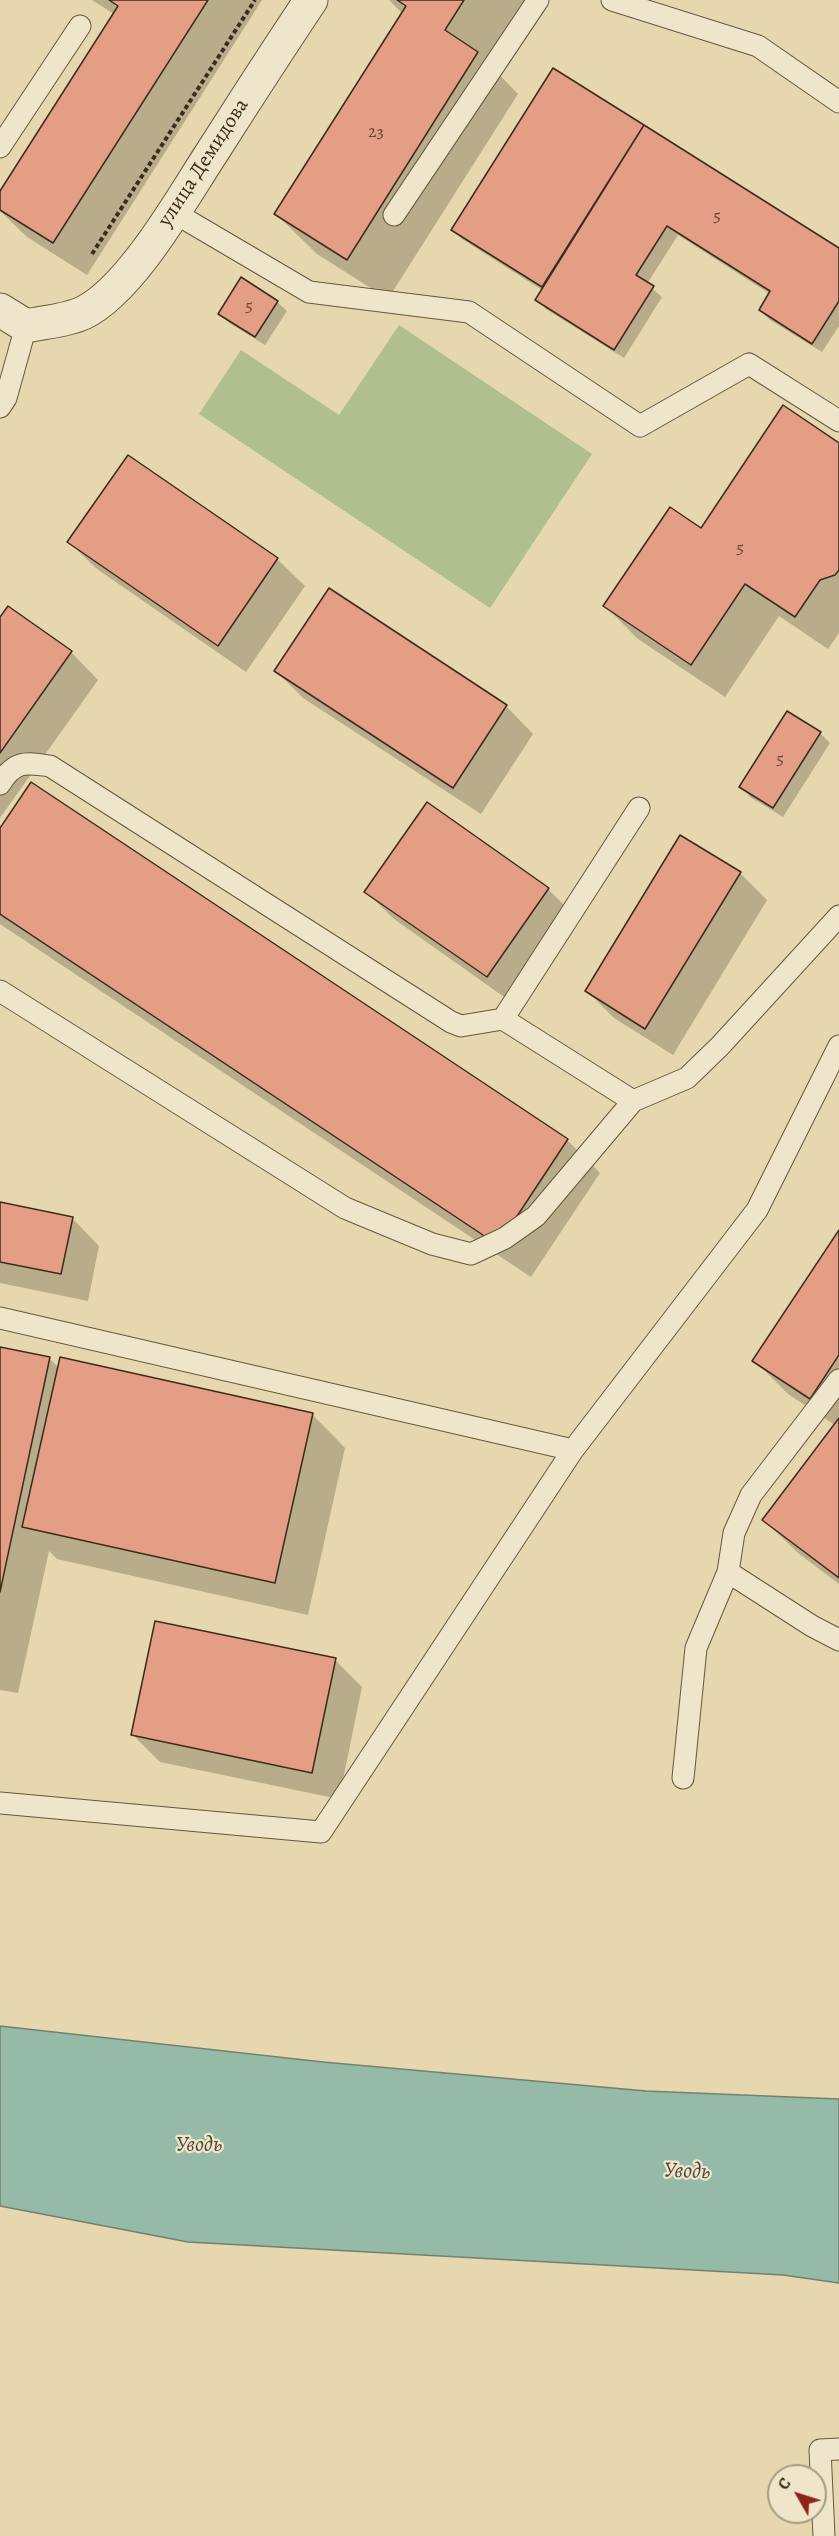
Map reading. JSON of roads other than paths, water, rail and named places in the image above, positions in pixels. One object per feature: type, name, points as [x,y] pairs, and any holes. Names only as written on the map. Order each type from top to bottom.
[{"type":"street","name":"улица Демидова","points":[[13,318],[83,313],[102,301],[123,280],[173,212],[310,0]]},
{"type":"lane","points":[[394,215],[538,0]]},
{"type":"lane","points":[[612,0],[758,46],[839,102]]},
{"type":"lane","points":[[0,147],[80,26]]},
{"type":"lane","points":[[173,212],[309,292],[469,312],[640,426],[749,364],[839,422]]},
{"type":"lane","points":[[0,406],[6,398],[13,318]]},
{"type":"lane","points":[[0,784],[8,771],[26,763],[50,766],[451,1022],[461,1026],[503,1019],[633,1101]]},
{"type":"lane","points":[[503,1019],[639,808]]},
{"type":"lane","points":[[0,991],[345,1208],[432,1244],[471,1254],[505,1238],[536,1216],[633,1101],[687,1078],[720,1046],[839,916]]},
{"type":"lane","points":[[0,1803],[321,1832],[573,1450],[757,1210],[839,1046]]},
{"type":"lane","points":[[0,1318],[573,1450]]},
{"type":"lane","points":[[683,1778],[696,1648],[728,1572],[734,1533],[751,1496],[839,1380]]},
{"type":"lane","points":[[728,1572],[812,1626],[839,1640]]},
{"type":"lane","points":[[829,2535],[820,2450],[839,2449]]},
{"type":"water","name":"Уводь","points":[[0,2026],[323,2062],[646,2091],[839,2099],[839,2283],[783,2275],[188,2242],[0,2206]]}]
